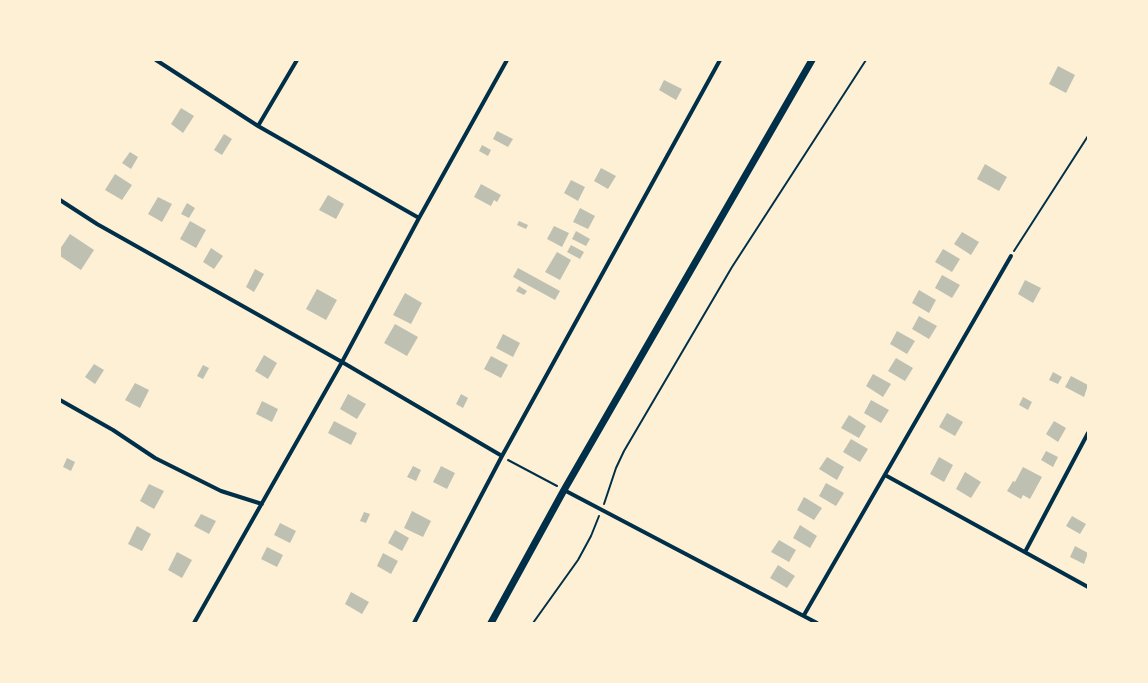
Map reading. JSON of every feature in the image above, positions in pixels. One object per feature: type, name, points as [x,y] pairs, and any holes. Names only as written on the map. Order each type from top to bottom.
[{"type":"street","points":[[156,60],[258,126],[419,218]]},
{"type":"street","points":[[258,126],[297,60]]},
{"type":"street","points":[[194,623],[342,362],[419,218],[507,60]]},
{"type":"street","points":[[414,623],[502,456],[720,60]]},
{"type":"street","points":[[491,623],[564,490],[812,60]]},
{"type":"street","points":[[60,200],[97,224],[342,362],[502,456]]},
{"type":"street","points":[[804,615],[1011,256]]},
{"type":"street","points":[[60,400],[113,430],[156,458],[221,491],[262,504]]},
{"type":"street","points":[[1025,552],[1088,433]]},
{"type":"street","points":[[885,475],[1088,587]]},
{"type":"street","points":[[564,490],[817,623]]},
{"type":"path","points":[[533,623],[578,560],[591,536],[602,510],[616,468],[624,451],[732,267],[866,60]]},
{"type":"path","points":[[1011,256],[1088,136]]},
{"type":"path","points":[[502,456],[564,490]]},
{"type":"building","points":[[1058,66],[1075,75],[1066,93],[1049,84]]},
{"type":"building","points":[[664,80],[682,89],[676,100],[659,90]]},
{"type":"building","points":[[181,108],[194,116],[183,133],[171,124]]},
{"type":"building","points":[[497,131],[513,139],[508,147],[493,139]]},
{"type":"building","points":[[224,134],[232,139],[222,155],[214,150]]},
{"type":"building","points":[[482,145],[491,150],[488,156],[479,151]]},
{"type":"building","points":[[130,152],[138,157],[131,169],[122,163]]},
{"type":"building","points":[[985,164],[1007,177],[999,191],[977,179]]},
{"type":"building","points":[[601,168],[616,176],[608,189],[594,181]]},
{"type":"building","points":[[115,174],[132,185],[122,200],[105,190]]},
{"type":"building","points":[[571,180],[585,187],[578,201],[564,193]]},
{"type":"building","points":[[481,184],[501,195],[497,202],[494,200],[491,206],[474,197]]},
{"type":"building","points":[[328,195],[344,204],[336,219],[319,210]]},
{"type":"building","points":[[158,197],[172,204],[162,222],[148,214]]},
{"type":"building","points":[[187,203],[195,208],[189,218],[181,214]]},
{"type":"building","points":[[580,208],[595,216],[588,229],[573,222]]},
{"type":"building","points":[[190,221],[206,230],[196,248],[180,239]]},
{"type":"building","points":[[519,221],[528,225],[526,229],[517,225]]},
{"type":"building","points":[[554,226],[569,233],[562,247],[547,239]]},
{"type":"building","points":[[576,231],[590,239],[586,246],[572,239]]},
{"type":"building","points":[[962,232],[979,242],[971,255],[954,244]]},
{"type":"building","points":[[70,234],[94,250],[81,270],[60,256],[60,249]]},
{"type":"building","points":[[571,245],[584,252],[580,259],[567,252]]},
{"type":"building","points":[[211,248],[223,256],[214,269],[203,262]]},
{"type":"building","points":[[943,249],[960,259],[952,272],[935,262]]},
{"type":"building","points":[[557,252],[571,260],[560,280],[545,272]]},
{"type":"building","points":[[518,268],[560,291],[555,300],[513,277]]},
{"type":"building","points":[[255,269],[264,274],[254,292],[246,287]]},
{"type":"building","points":[[942,275],[960,285],[952,298],[935,288]]},
{"type":"building","points":[[1025,280],[1041,288],[1033,303],[1018,294]]},
{"type":"building","points":[[519,286],[527,291],[524,295],[516,291]]},
{"type":"building","points":[[317,289],[337,300],[326,320],[306,309]]},
{"type":"building","points":[[919,290],[936,300],[929,313],[912,303]]},
{"type":"building","points":[[405,293],[422,303],[411,324],[393,315]]},
{"type":"building","points":[[919,316],[937,326],[929,339],[912,329]]},
{"type":"building","points":[[395,324],[418,337],[407,356],[384,343]]},
{"type":"building","points":[[897,331],[915,341],[907,354],[890,344]]},
{"type":"building","points":[[503,334],[520,343],[513,357],[496,348]]},
{"type":"building","points":[[264,355],[277,363],[268,379],[255,371]]},
{"type":"building","points":[[491,356],[508,365],[501,378],[484,369]]},
{"type":"building","points":[[896,358],[913,368],[905,381],[888,371]]},
{"type":"building","points":[[94,364],[104,370],[95,384],[85,377]]},
{"type":"building","points":[[203,365],[209,368],[203,379],[197,376]]},
{"type":"building","points":[[1053,372],[1062,377],[1058,384],[1049,380]]},
{"type":"building","points":[[873,374],[891,384],[883,397],[866,386]]},
{"type":"building","points":[[1071,376],[1088,385],[1084,397],[1065,387]]},
{"type":"building","points":[[135,383],[149,390],[140,408],[125,400]]},
{"type":"building","points":[[348,394],[366,404],[357,419],[340,409]]},
{"type":"building","points":[[461,394],[468,398],[463,408],[456,404]]},
{"type":"building","points":[[1023,397],[1032,402],[1028,410],[1019,405]]},
{"type":"building","points":[[871,400],[889,410],[881,423],[864,413]]},
{"type":"building","points":[[262,401],[278,409],[272,422],[256,414]]},
{"type":"building","points":[[947,413],[963,422],[955,436],[939,427]]},
{"type":"building","points":[[849,415],[866,426],[859,438],[841,428]]},
{"type":"building","points":[[334,421],[357,433],[351,445],[328,433]]},
{"type":"building","points":[[1054,421],[1066,428],[1058,442],[1046,434]]},
{"type":"building","points":[[851,439],[868,449],[860,462],[843,452]]},
{"type":"building","points":[[1046,451],[1058,457],[1053,467],[1041,460]]},
{"type":"building","points":[[827,457],[844,467],[837,480],[819,469]]},
{"type":"building","points":[[939,457],[953,465],[944,482],[930,474]]},
{"type":"building","points":[[67,458],[75,462],[71,471],[63,467]]},
{"type":"building","points":[[413,466],[421,470],[416,481],[407,477]]},
{"type":"building","points":[[441,466],[455,473],[447,489],[433,482]]},
{"type":"building","points":[[1023,467],[1042,477],[1030,499],[1023,495],[1021,499],[1007,491],[1013,481],[1015,482]]},
{"type":"building","points":[[965,472],[981,482],[971,498],[956,489]]},
{"type":"building","points":[[826,483],[844,493],[836,506],[819,496]]},
{"type":"building","points":[[149,484],[164,491],[154,509],[140,501]]},
{"type":"building","points":[[804,497],[822,508],[814,520],[797,510]]},
{"type":"building","points":[[412,511],[431,521],[423,537],[404,528]]},
{"type":"building","points":[[364,512],[370,514],[366,523],[360,521]]},
{"type":"building","points":[[201,514],[216,521],[209,534],[194,526]]},
{"type":"building","points":[[1072,516],[1086,524],[1080,534],[1066,526]]},
{"type":"building","points":[[280,523],[296,531],[290,543],[274,535]]},
{"type":"building","points":[[800,525],[817,536],[810,548],[793,538]]},
{"type":"building","points":[[137,526],[151,534],[142,551],[128,544]]},
{"type":"building","points":[[395,530],[409,538],[402,551],[388,543]]},
{"type":"building","points":[[779,540],[796,550],[789,562],[771,552]]},
{"type":"building","points":[[1075,546],[1088,553],[1084,564],[1070,557]]},
{"type":"building","points":[[267,547],[283,555],[277,567],[261,559]]},
{"type":"building","points":[[177,552],[192,560],[182,578],[168,570]]},
{"type":"building","points":[[383,553],[398,561],[391,574],[377,566]]},
{"type":"building","points":[[778,565],[795,576],[787,588],[770,578]]},
{"type":"building","points":[[351,592],[369,602],[362,614],[345,604]]}]
